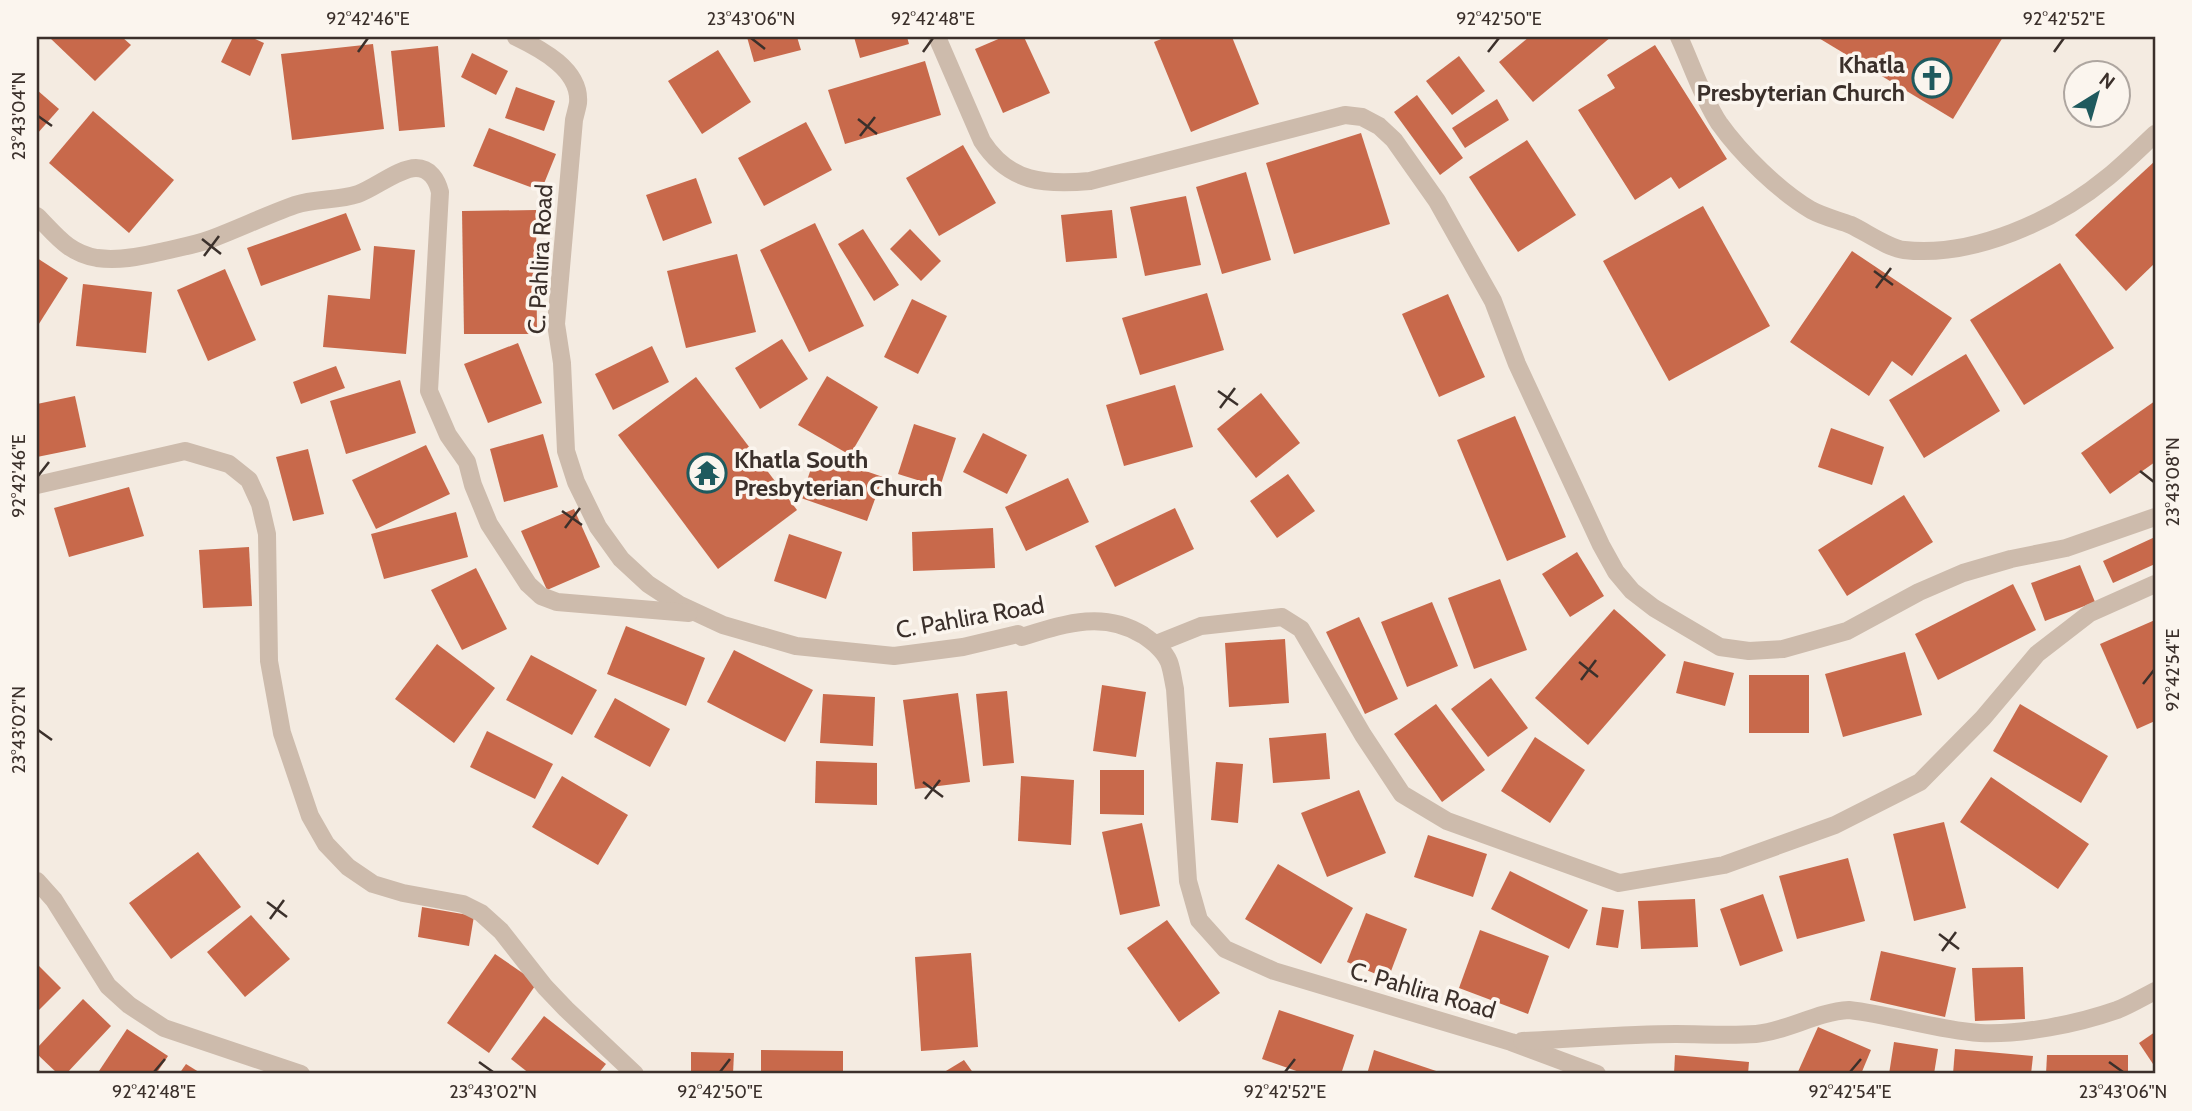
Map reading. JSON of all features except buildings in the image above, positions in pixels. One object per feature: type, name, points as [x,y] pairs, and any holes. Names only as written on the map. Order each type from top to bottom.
[{"type":"street","name":"C. Pahlira Road","points":[[516,37],[540,48],[562,66],[574,84],[579,101],[574,120],[556,324],[562,363],[566,451],[576,482],[598,527],[621,559],[648,584],[680,605],[723,625],[796,646],[894,656],[963,647],[1018,634],[1022,637],[1065,624],[1103,621],[1131,628],[1157,644],[1169,661],[1175,689],[1188,881],[1199,919],[1225,949],[1274,971],[1511,1042],[1597,1074]]},
{"type":"street","points":[[937,37],[990,154],[1020,176],[1040,182],[1062,184],[1090,181],[1345,115],[1362,117],[1379,126],[1402,151],[1437,201],[1493,301],[1517,364],[1616,572],[1632,591],[1654,608],[1720,648],[1749,651],[1783,649],[1814,641],[1847,631],[1919,592],[1964,573],[2011,559],[2066,548],[2155,517]]},
{"type":"street","points":[[1679,37],[1720,124],[1767,176],[1787,194],[1814,211],[1902,250],[1977,246],[2013,233],[2056,212],[2107,178],[2155,134]]},
{"type":"street","points":[[37,216],[58,240],[77,251],[118,260],[208,240],[297,204],[355,195],[404,171],[417,168],[430,173],[437,181],[440,192],[429,391],[448,435],[467,462],[489,524],[522,575],[541,596],[557,603],[699,614]]},
{"type":"street","points":[[37,485],[185,451],[229,464],[249,480],[260,504],[267,534],[269,661],[282,733],[310,816],[326,844],[348,867],[373,884],[403,893],[463,904],[481,914],[501,930],[545,987],[566,1009],[635,1074]]},
{"type":"street","points":[[1157,644],[1201,626],[1282,617],[1301,629],[1363,735],[1402,794],[1447,821],[1619,883],[1724,865],[1835,825],[1920,782],[1983,718],[2037,654],[2090,613],[2155,584]]},
{"type":"street","points":[[37,881],[54,900],[108,986],[129,1005],[164,1028],[301,1074]]},
{"type":"street","points":[[1511,1042],[1760,1033],[1784,1028],[1832,1011],[1849,1010],[1970,1031],[2025,1031],[2078,1021],[2118,1009],[2155,991]]},
{"type":"place","name":"Khatla Presbyterian Church","points":[[1932,78]]},
{"type":"place","name":"Khatla South Presbyterian Church","points":[[707,473]]}]
